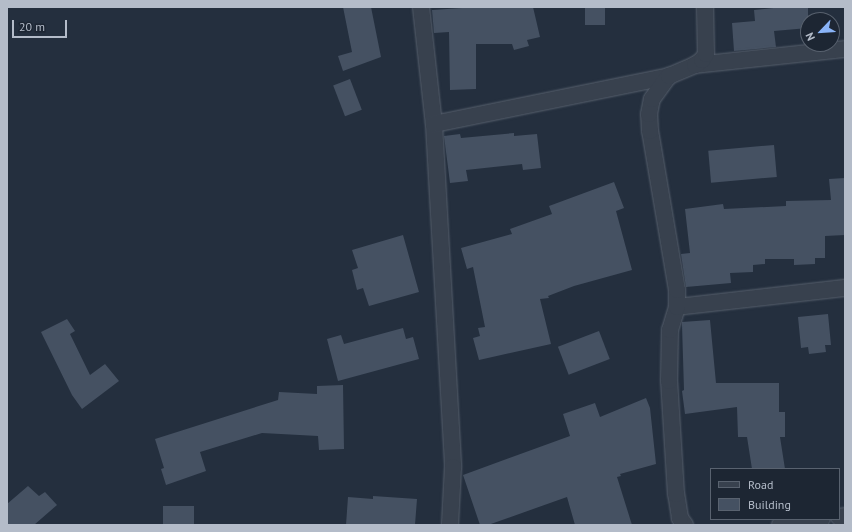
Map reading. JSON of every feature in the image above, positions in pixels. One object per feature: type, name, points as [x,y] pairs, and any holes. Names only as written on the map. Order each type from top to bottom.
[{"type":"street","points":[[421,7],[434,124],[452,467],[450,525]]},
{"type":"street","points":[[434,124],[669,76],[695,65],[702,60],[706,54],[705,7]]},
{"type":"street","points":[[695,65],[845,49]]},
{"type":"street","points":[[669,76],[652,99],[650,125],[678,290],[677,307],[670,330],[669,381],[676,494],[680,518],[685,525]]},
{"type":"street","points":[[677,307],[845,288]]},
{"type":"street","points":[[780,525],[815,520]]},
{"type":"building","points":[[343,7],[371,7],[381,57],[343,71],[338,56],[352,52]]},
{"type":"building","points":[[477,7],[533,7],[540,37],[527,40],[529,46],[514,50],[512,44],[476,44],[476,89],[450,90],[449,32],[434,33],[432,10]]},
{"type":"building","points":[[585,7],[605,7],[605,25],[585,25]]},
{"type":"building","points":[[783,7],[808,7],[808,12],[800,12],[800,29],[774,31],[776,47],[734,51],[732,23],[755,21],[754,10]]},
{"type":"building","points":[[350,79],[362,110],[345,116],[333,85]]},
{"type":"building","points":[[514,133],[514,136],[537,134],[541,168],[523,170],[522,164],[466,170],[468,181],[450,183],[444,136],[460,134],[461,138]]},
{"type":"building","points":[[774,145],[777,177],[711,183],[708,151]]},
{"type":"building","points":[[845,178],[845,235],[825,236],[825,258],[815,258],[815,264],[794,265],[794,259],[765,259],[765,264],[753,265],[753,272],[730,273],[731,283],[686,287],[681,254],[690,253],[685,209],[723,204],[724,209],[786,206],[786,201],[831,200],[829,179]]},
{"type":"building","points":[[614,182],[624,208],[616,211],[632,270],[574,286],[548,296],[549,298],[540,299],[551,344],[479,360],[473,338],[480,336],[478,328],[485,327],[473,267],[467,269],[461,248],[512,234],[510,229],[552,214],[549,206]]},
{"type":"building","points":[[403,235],[419,292],[369,306],[363,288],[357,290],[352,270],[358,268],[352,250]]},
{"type":"building","points":[[828,314],[831,345],[825,345],[826,352],[809,354],[808,347],[801,348],[798,317]]},
{"type":"building","points":[[67,319],[75,331],[70,334],[90,375],[105,364],[119,381],[82,409],[72,395],[41,332]]},
{"type":"building","points":[[710,320],[716,383],[779,383],[779,412],[785,412],[785,437],[780,437],[785,468],[752,468],[747,437],[738,437],[737,407],[685,414],[682,391],[684,390],[682,322]]},
{"type":"building","points":[[403,328],[406,339],[413,337],[419,359],[338,381],[327,339],[341,335],[344,344]]},
{"type":"building","points":[[599,331],[610,359],[569,375],[558,347]]},
{"type":"building","points":[[343,385],[344,449],[319,450],[318,436],[262,433],[200,452],[206,471],[166,485],[161,469],[164,468],[155,439],[278,400],[279,392],[317,394],[317,386]]},
{"type":"building","points":[[646,398],[650,408],[656,464],[620,474],[621,476],[617,477],[632,525],[575,525],[567,497],[488,525],[480,525],[463,475],[570,436],[563,414],[595,403],[600,417]]},
{"type":"building","points":[[28,486],[39,496],[45,492],[57,505],[34,525],[7,525],[7,504]]},
{"type":"building","points":[[373,496],[417,499],[415,525],[346,525],[348,497],[373,499]]},
{"type":"building","points":[[163,506],[194,506],[194,525],[163,525]]}]
